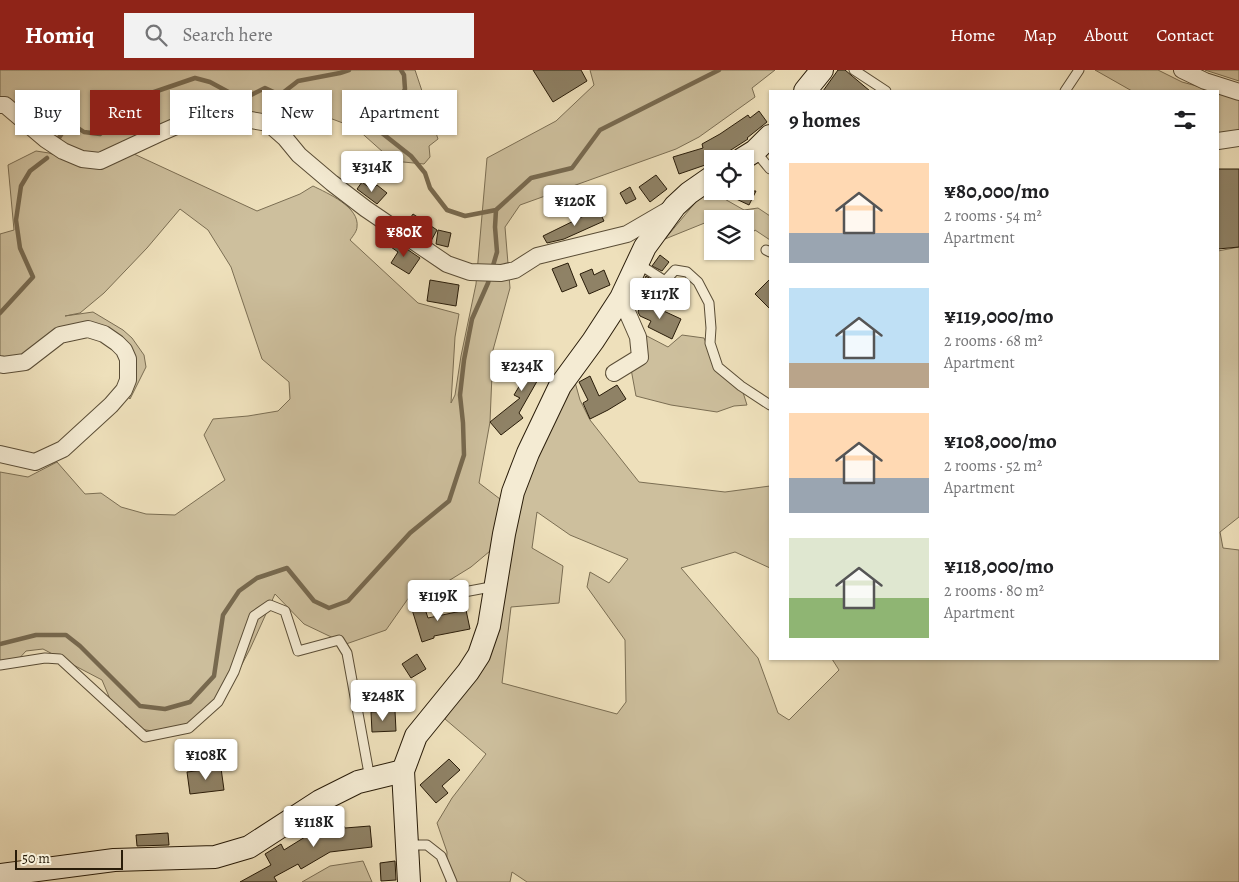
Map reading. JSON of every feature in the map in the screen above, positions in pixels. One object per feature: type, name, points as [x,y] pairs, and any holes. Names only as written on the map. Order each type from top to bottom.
[{"type":"street","points":[[806,90],[822,70]]},
{"type":"street","points":[[1182,70],[1205,81],[1239,92]]},
{"type":"street","points":[[0,105],[5,105],[45,139],[63,151],[82,159],[100,161],[190,120],[221,114],[268,123],[285,138],[299,156],[332,183],[447,264],[470,272],[501,273],[515,270],[538,256],[627,234],[675,206]]},
{"type":"street","points":[[1219,141],[1239,138]]},
{"type":"street","points":[[409,882],[403,771],[416,736],[468,672],[479,655],[489,626],[513,492],[528,453],[560,386],[621,298],[645,247],[675,206],[704,183]]},
{"type":"street","points":[[614,373],[640,357],[638,337],[621,298]]},
{"type":"street","points":[[0,364],[25,362],[60,335],[88,329],[104,334],[117,344],[124,350],[128,360],[128,380],[124,390],[111,405],[63,449],[35,462],[0,454]]},
{"type":"street","points":[[0,875],[53,872],[114,860],[215,857],[249,847],[320,801],[358,782],[403,771]]},
{"type":"lane","points":[[854,70],[884,90]]},
{"type":"lane","points":[[1065,90],[1079,70]]},
{"type":"lane","points":[[756,148],[769,168]]},
{"type":"lane","points":[[637,263],[665,281],[675,270],[687,272],[698,282],[709,303],[710,343],[718,367],[741,386],[769,404]]},
{"type":"lane","points":[[448,595],[496,586]]},
{"type":"lane","points":[[0,665],[45,658],[60,659],[145,737],[189,728],[218,702],[234,672],[254,616],[270,605],[285,611],[298,651],[338,640],[347,653],[370,779]]},
{"type":"lane","points":[[407,845],[427,845],[441,856],[452,882]]},
{"type":"shaded area","points":[[0,70],[415,70],[422,90],[342,90],[342,123],[332,119],[332,90],[262,90],[262,121],[252,120],[252,90],[170,90],[170,134],[100,161],[76,156],[45,135],[80,135],[80,90],[15,90],[15,115],[0,105]]},
{"type":"shaded area","points":[[590,70],[775,70],[752,88],[755,97],[699,137],[676,149],[520,205],[505,227],[510,288],[493,350],[490,422],[479,483],[500,499],[500,533],[496,546],[471,567],[437,588],[412,593],[386,630],[346,644],[304,624],[275,594],[250,649],[220,706],[179,735],[126,727],[110,699],[102,680],[43,649],[26,651],[15,663],[0,662],[0,472],[28,477],[57,462],[85,494],[101,493],[121,507],[146,514],[175,515],[225,480],[204,435],[213,419],[278,411],[290,399],[289,382],[262,359],[231,267],[208,230],[180,209],[147,248],[104,293],[80,313],[65,316],[93,312],[123,330],[132,338],[144,355],[146,367],[130,399],[126,395],[125,350],[90,328],[25,362],[0,364],[0,234],[14,230],[8,165],[36,151],[49,153],[95,168],[134,154],[257,211],[300,194],[313,186],[348,207],[357,220],[357,229],[350,240],[418,303],[459,314],[455,337],[451,403],[455,395],[476,284],[487,158],[556,121],[594,85]]},
{"type":"shaded area","points":[[1095,70],[1158,70],[1182,82],[1211,90],[1130,90]]},
{"type":"shaded area","points":[[1205,70],[1239,70],[1239,81]]},
{"type":"shaded area","points":[[1219,92],[1239,98],[1239,135],[1219,133]]},
{"type":"shaded area","points":[[364,135],[437,135],[438,139],[429,146],[430,157],[424,164],[393,161]]},
{"type":"shaded area","points":[[704,196],[704,200],[726,200],[744,210],[704,210],[704,223],[665,239],[699,198]]},
{"type":"shaded area","points":[[758,208],[769,215],[769,239],[755,230],[754,231],[754,210],[744,210]]},
{"type":"shaded area","points":[[1239,247],[1239,517],[1220,532],[1223,548],[1239,550],[1239,882],[527,882],[512,872],[510,882],[446,882],[447,852],[437,823],[452,798],[486,754],[445,719],[462,693],[525,483],[573,375],[580,400],[590,420],[639,482],[725,492],[769,486],[769,568],[735,552],[681,568],[758,658],[778,713],[789,720],[839,670],[833,660],[1219,660],[1219,251]],"holes":[[[537,512],[570,535],[628,559],[609,583],[590,572],[587,587],[625,640],[626,702],[617,714],[502,683],[511,607],[559,603],[563,566],[532,548]]]},
{"type":"shaded area","points":[[645,335],[668,347],[682,335],[704,338],[711,355],[741,386],[747,405],[734,406],[717,412],[671,405],[636,396],[631,369]]},
{"type":"shaded area","points":[[363,861],[372,882],[302,882],[330,866]]},
{"type":"building","points":[[533,70],[581,70],[587,81],[553,102]]},
{"type":"building","points":[[838,70],[845,70],[869,90],[824,90]]},
{"type":"building","points":[[759,111],[767,122],[748,139],[731,150],[704,150],[704,166],[679,174],[673,157],[703,148],[702,144],[748,115],[750,118]]},
{"type":"building","points":[[1219,169],[1239,169],[1239,247],[1219,249]]},
{"type":"building","points":[[656,175],[667,189],[650,202],[639,187]]},
{"type":"building","points":[[362,182],[372,190],[377,185],[387,193],[377,204],[357,189]]},
{"type":"building","points":[[630,187],[636,199],[626,204],[620,193]]},
{"type":"building","points":[[738,200],[752,200],[749,205]]},
{"type":"building","points":[[598,209],[604,221],[564,239],[547,243],[543,236]]},
{"type":"building","points":[[413,214],[437,230],[431,241],[406,224]]},
{"type":"building","points":[[438,230],[451,233],[448,247],[436,244]]},
{"type":"building","points":[[395,241],[420,258],[409,274],[391,263],[398,252],[391,247]]},
{"type":"building","points":[[660,255],[669,262],[662,271],[652,266]]},
{"type":"building","points":[[568,263],[577,286],[562,292],[552,269]]},
{"type":"building","points":[[592,269],[594,275],[604,270],[610,285],[589,294],[580,274]]},
{"type":"building","points":[[646,276],[657,283],[649,300],[643,296],[641,300],[636,297]]},
{"type":"building","points":[[430,280],[459,285],[456,306],[427,301]]},
{"type":"building","points":[[769,280],[769,308],[755,294]]},
{"type":"building","points":[[642,301],[681,319],[672,339],[648,327],[651,321],[640,316],[638,312]]},
{"type":"building","points":[[525,353],[548,358],[543,377],[540,376],[519,413],[523,418],[501,435],[490,422],[520,398],[514,395],[527,373],[521,371]]},
{"type":"building","points":[[590,376],[599,396],[617,385],[626,399],[590,419],[583,403],[588,400],[579,382]]},
{"type":"building","points":[[422,600],[428,618],[466,610],[470,629],[434,636],[434,638],[422,642],[410,603]]},
{"type":"building","points":[[417,654],[426,669],[411,678],[402,664]]},
{"type":"building","points":[[395,711],[396,731],[372,732],[371,712]]},
{"type":"building","points":[[449,759],[460,770],[442,786],[448,793],[436,803],[420,785]]},
{"type":"building","points":[[221,768],[224,790],[190,794],[187,772]]},
{"type":"building","points":[[334,809],[345,828],[370,826],[372,847],[330,852],[301,869],[298,864],[274,877],[277,882],[240,882],[271,865],[265,854],[281,844],[284,850],[326,824],[322,816]]},
{"type":"building","points":[[168,833],[169,845],[137,846],[136,835]]},
{"type":"building","points":[[395,861],[396,880],[381,881],[380,863]]},
{"type":"waterway","points":[[57,141],[69,122],[84,132],[100,134],[115,120],[125,102],[195,78],[210,82],[234,95],[247,97],[265,88],[280,95],[298,81],[349,70]]},
{"type":"waterway","points":[[401,70],[404,75],[405,89],[400,99],[382,108],[373,117],[373,126],[411,156],[425,173],[430,188],[447,210],[465,216],[496,210],[531,178],[572,168],[600,130],[719,70]]},
{"type":"waterway","points":[[0,313],[33,277],[20,248],[16,220],[21,186],[30,171],[47,158]]},
{"type":"waterway","points":[[0,644],[36,635],[66,635],[80,646],[140,706],[165,709],[190,702],[214,676],[223,615],[239,591],[257,578],[287,568],[314,601],[329,608],[348,601],[410,533],[449,501],[464,455],[460,395],[464,360],[472,319],[488,283],[497,252],[496,210]]}]
